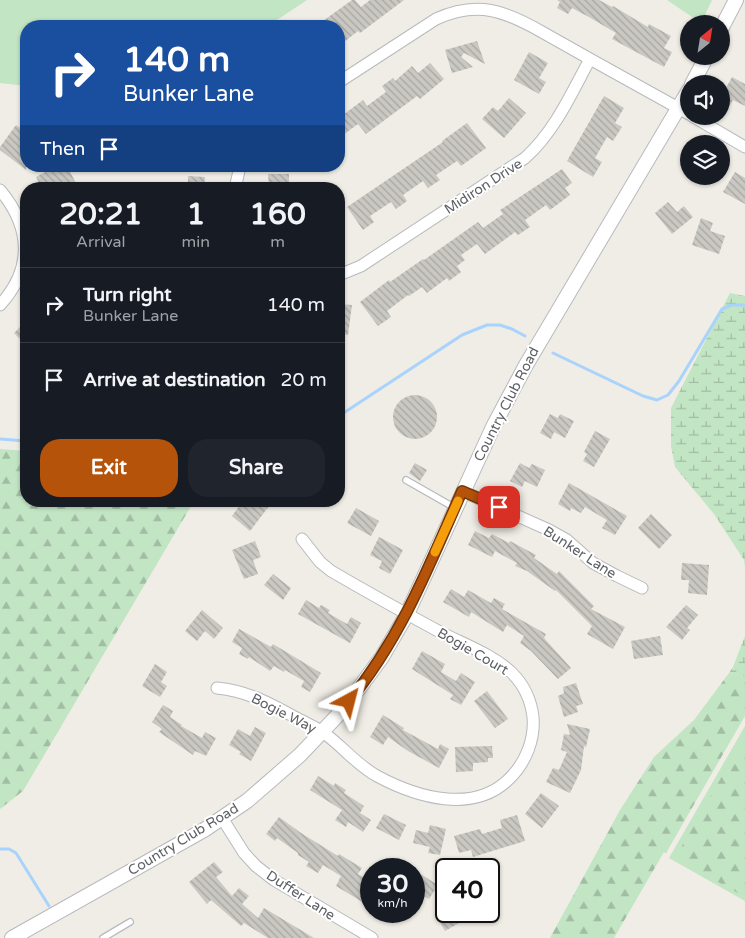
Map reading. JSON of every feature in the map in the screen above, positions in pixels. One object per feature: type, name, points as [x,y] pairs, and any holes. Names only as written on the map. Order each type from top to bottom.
[{"type":"street","points":[[728,15],[736,0]]},
{"type":"street","points":[[345,78],[436,19],[454,12],[472,9],[491,9],[509,14],[680,110]]},
{"type":"street","name":"Midiron Drive","points":[[345,273],[361,266],[525,158],[539,146],[551,130],[590,59]]},
{"type":"street","name":"Country Club Road","points":[[18,937],[222,818],[274,779],[322,732],[360,687],[382,657],[407,614],[462,491],[535,347],[680,122]]},
{"type":"street","points":[[707,125],[745,147]]},
{"type":"street","points":[[0,190],[10,202],[20,222]]},
{"type":"street","points":[[0,305],[16,282],[20,273]]},
{"type":"street","name":"Bunker Lane","points":[[462,491],[549,530],[567,540],[593,563],[642,588]]},
{"type":"street","name":"Bogie Court","points":[[302,540],[320,562],[331,571],[496,661],[517,678],[526,693],[533,719],[529,747],[521,766],[507,782],[480,797],[460,800],[434,797],[408,790],[376,776],[350,757],[322,732]]},
{"type":"street","name":"Bogie Way","points":[[217,688],[245,693],[259,698],[322,732]]},
{"type":"street","name":"Duffer Lane","points":[[222,818],[244,853],[256,866],[274,880],[362,934],[372,938]]},
{"type":"lane","points":[[406,480],[455,508]]},
{"type":"lane","points":[[103,938],[130,922]]},
{"type":"green space","points":[[0,0],[307,0],[277,20],[20,20],[20,85],[0,83]]},
{"type":"green space","points":[[667,0],[712,0],[705,15],[689,15]]},
{"type":"green space","points":[[730,293],[745,296],[745,567],[744,560],[714,514],[675,467],[671,446],[671,408]]},
{"type":"green space","points":[[0,449],[20,451],[20,507],[190,507],[23,791],[0,809]]},
{"type":"green space","points":[[745,636],[745,676],[729,673],[733,667]]},
{"type":"green space","points":[[729,673],[745,676],[745,716],[666,853],[664,852],[614,938],[550,938],[620,810],[654,757],[694,720]]},
{"type":"green space","points":[[745,726],[745,901],[669,858]]},
{"type":"green space","points":[[745,736],[745,897],[675,858]]},
{"type":"building","points":[[352,0],[355,0],[361,7],[370,0],[404,0],[360,33],[358,31],[345,41],[345,20],[324,20]]},
{"type":"building","points":[[557,0],[599,0],[613,6],[648,27],[649,24],[671,36],[664,48],[672,52],[664,67],[612,39],[616,33],[589,17],[572,8],[568,14],[557,8],[560,2]]},
{"type":"building","points":[[477,41],[485,64],[464,53],[461,57],[473,67],[452,73],[445,50]]},
{"type":"building","points":[[529,52],[548,63],[539,78],[546,82],[539,94],[514,80]]},
{"type":"building","points":[[430,63],[444,79],[420,99],[417,96],[366,134],[358,124],[345,134],[345,114],[363,100],[367,106],[386,92],[382,86],[393,78],[395,81],[412,66],[418,73]]},
{"type":"building","points":[[732,77],[745,84],[745,106],[733,100],[730,105],[730,81]]},
{"type":"building","points":[[604,96],[624,108],[615,123],[622,127],[613,141],[607,137],[595,158],[602,162],[593,177],[567,161]]},
{"type":"building","points":[[509,98],[526,113],[504,138],[482,119],[493,107],[498,111]]},
{"type":"building","points":[[467,123],[486,148],[461,166],[457,161],[436,175],[440,180],[428,188],[423,181],[403,195],[407,201],[396,209],[391,202],[370,216],[374,222],[363,230],[347,207],[443,142]]},
{"type":"building","points":[[16,125],[20,128],[20,165],[0,150],[0,147]]},
{"type":"building","points":[[562,169],[572,183],[565,188],[570,195],[550,210],[546,205],[525,220],[530,227],[518,235],[515,232],[485,254],[477,244],[461,255],[465,260],[457,266],[461,272],[449,281],[447,278],[427,293],[422,287],[408,295],[387,311],[391,317],[378,326],[360,302],[389,280],[390,282],[424,260],[478,222],[483,228],[503,214],[500,210]]},
{"type":"building","points":[[45,172],[70,172],[75,182],[38,182],[36,177]]},
{"type":"building","points":[[735,172],[745,178],[745,204],[723,192],[727,185],[730,185],[730,180]]},
{"type":"building","points":[[268,174],[289,174],[289,182],[269,182]]},
{"type":"building","points":[[188,176],[205,177],[205,182],[188,182]]},
{"type":"building","points":[[668,202],[677,212],[684,206],[693,217],[672,234],[655,213]]},
{"type":"building","points":[[701,218],[713,223],[710,231],[725,236],[719,254],[692,245]]},
{"type":"building","points":[[345,304],[352,305],[348,335],[345,335]]},
{"type":"building","points":[[20,327],[20,339],[14,333]]},
{"type":"building","points":[[411,395],[419,395],[431,401],[437,417],[431,433],[419,439],[411,439],[399,433],[393,421],[393,413],[399,401]]},
{"type":"building","points":[[550,414],[558,418],[560,414],[574,421],[565,438],[554,432],[551,439],[540,433]]},
{"type":"building","points":[[595,431],[610,439],[594,467],[583,461],[587,454],[584,452]]},
{"type":"building","points":[[415,463],[427,470],[420,481],[409,473]]},
{"type":"building","points":[[520,463],[529,468],[532,464],[545,470],[537,487],[525,481],[522,487],[510,481]]},
{"type":"building","points":[[569,483],[627,516],[615,535],[602,528],[607,520],[585,507],[581,513],[571,508],[570,511],[558,504]]},
{"type":"building","points":[[239,507],[268,507],[250,531],[232,516]]},
{"type":"building","points":[[356,508],[379,521],[371,536],[347,523]]},
{"type":"building","points":[[651,514],[672,535],[659,549],[638,528]]},
{"type":"building","points":[[475,531],[489,538],[492,534],[509,543],[510,541],[536,555],[534,558],[557,574],[559,571],[594,606],[591,609],[625,627],[613,649],[587,634],[592,626],[556,590],[527,571],[515,566],[517,563],[495,551],[492,557],[468,545]]},
{"type":"building","points":[[379,537],[403,550],[390,574],[379,568],[382,561],[370,555]]},
{"type":"building","points":[[255,541],[261,557],[253,560],[258,574],[244,579],[232,550]]},
{"type":"building","points":[[682,563],[709,565],[707,595],[688,593],[689,580],[681,580]]},
{"type":"building","points":[[273,574],[291,588],[283,600],[264,585]]},
{"type":"building","points":[[451,589],[464,597],[468,590],[491,603],[494,598],[505,604],[502,609],[546,634],[544,638],[571,668],[558,679],[531,651],[520,643],[524,636],[507,625],[503,632],[471,612],[469,617],[443,602]]},
{"type":"building","points":[[306,600],[319,608],[321,605],[330,610],[328,613],[347,624],[351,617],[361,623],[350,643],[298,614]]},
{"type":"building","points":[[686,605],[698,615],[687,628],[690,630],[682,640],[666,627]]},
{"type":"building","points":[[202,610],[223,628],[214,639],[205,631],[197,641],[185,631]]},
{"type":"building","points":[[239,629],[271,647],[273,644],[321,673],[310,692],[301,687],[304,681],[285,670],[284,672],[274,666],[270,671],[249,657],[248,659],[239,654],[242,648],[232,642]]},
{"type":"building","points":[[660,636],[663,655],[634,659],[631,641]]},
{"type":"building","points":[[422,651],[445,664],[441,672],[456,681],[461,673],[475,682],[461,705],[450,699],[453,695],[412,669]]},
{"type":"building","points":[[155,664],[167,672],[161,682],[167,686],[160,697],[142,686]]},
{"type":"building","points":[[576,683],[583,704],[576,706],[578,712],[564,717],[558,696],[564,693],[563,687]]},
{"type":"building","points":[[487,691],[508,719],[495,728],[474,701]]},
{"type":"building","points":[[163,705],[173,711],[170,717],[181,726],[202,738],[205,732],[216,738],[206,756],[195,751],[193,755],[159,732],[162,729],[152,722]]},
{"type":"building","points":[[383,715],[404,728],[403,730],[438,749],[440,744],[449,749],[439,768],[408,751],[388,737],[383,745],[370,737]]},
{"type":"building","points":[[567,724],[590,729],[586,747],[584,746],[581,770],[570,793],[546,782],[553,768],[559,770],[567,752],[561,750],[564,734],[570,735]]},
{"type":"building","points":[[255,727],[266,733],[251,761],[229,745],[238,729],[250,736]]},
{"type":"building","points":[[492,746],[493,758],[488,758],[488,762],[473,763],[473,771],[456,772],[455,747]]},
{"type":"building","points":[[318,776],[334,786],[335,783],[346,790],[344,793],[364,806],[360,813],[371,820],[363,832],[348,822],[346,827],[335,820],[342,810],[310,790]]},
{"type":"building","points":[[541,793],[559,806],[542,828],[525,814]]},
{"type":"building","points":[[384,814],[406,825],[399,840],[376,828]]},
{"type":"building","points":[[517,815],[525,841],[473,857],[471,850],[459,853],[454,836],[480,829],[482,834],[502,828],[500,820]]},
{"type":"building","points":[[279,817],[338,856],[339,854],[360,867],[358,874],[360,875],[360,901],[336,886],[341,876],[323,865],[318,873],[306,866],[309,862],[298,855],[298,853],[277,838],[275,841],[266,834]]},
{"type":"building","points":[[430,825],[446,829],[440,855],[428,853],[430,847],[413,843],[416,830],[428,833]]},
{"type":"building","points":[[214,862],[223,872],[216,877],[232,896],[239,888],[249,896],[242,904],[258,918],[264,908],[314,938],[268,938],[244,923],[241,926],[211,900],[207,904],[189,882]]},
{"type":"building","points":[[425,877],[435,883],[435,890],[429,899],[425,897]]},
{"type":"building","points":[[440,923],[459,923],[445,931]]},
{"type":"waterway","points":[[553,353],[643,396],[657,400],[668,395],[679,381],[722,309],[732,305],[745,305]]},
{"type":"waterway","points":[[345,412],[462,335],[487,325],[500,325],[525,336]]},
{"type":"waterway","points":[[0,439],[20,441]]},
{"type":"waterway","points":[[0,849],[9,849],[16,853],[49,906]]},
{"type":"slow traffic","points":[[435,552],[458,501]]},
{"type":"route","points":[[349,701],[382,657],[407,614],[462,491],[499,507]]}]
